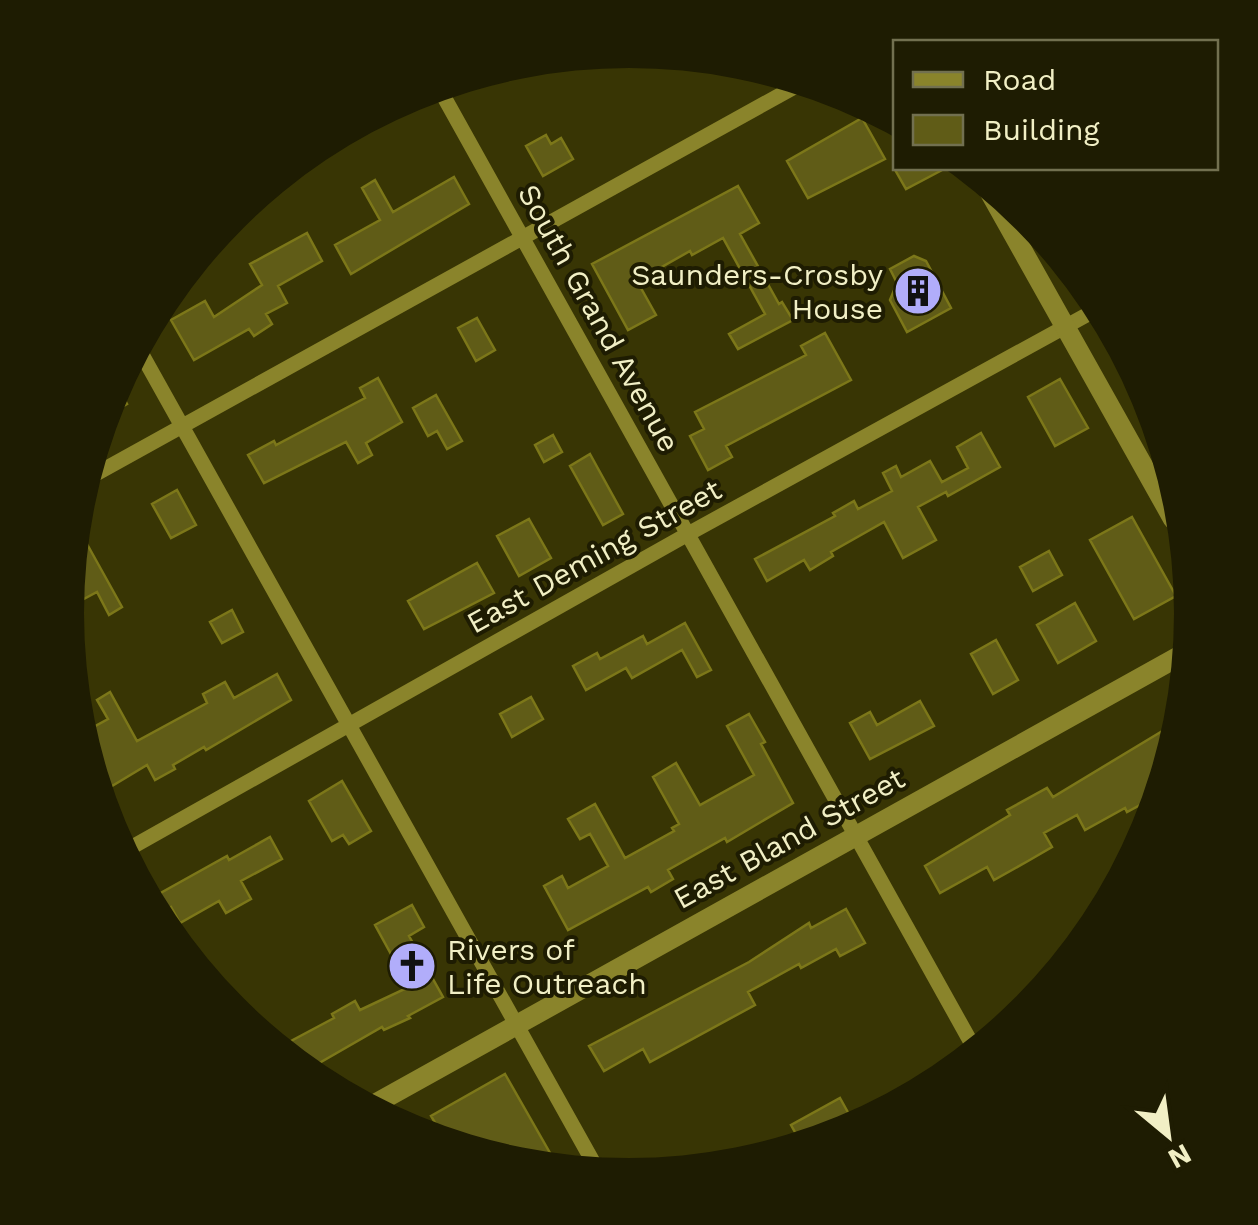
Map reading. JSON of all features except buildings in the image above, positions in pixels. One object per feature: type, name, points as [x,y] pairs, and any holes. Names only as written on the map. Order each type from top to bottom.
[{"type":"street","points":[[103,470],[787,91]]},
{"type":"street","name":"South Grand Avenue","points":[[445,99],[969,1038]]},
{"type":"street","points":[[1004,218],[1163,502]]},
{"type":"street","name":"East Deming Street","points":[[136,845],[1086,316]]},
{"type":"street","points":[[146,361],[590,1156]]},
{"type":"street","name":"East Bland Street","points":[[384,1099],[1172,660]]},
{"type":"place","name":"Saunders-Crosby House","points":[[918,291]]},
{"type":"place","name":"Rivers of Life Outreach","points":[[412,966]]}]
